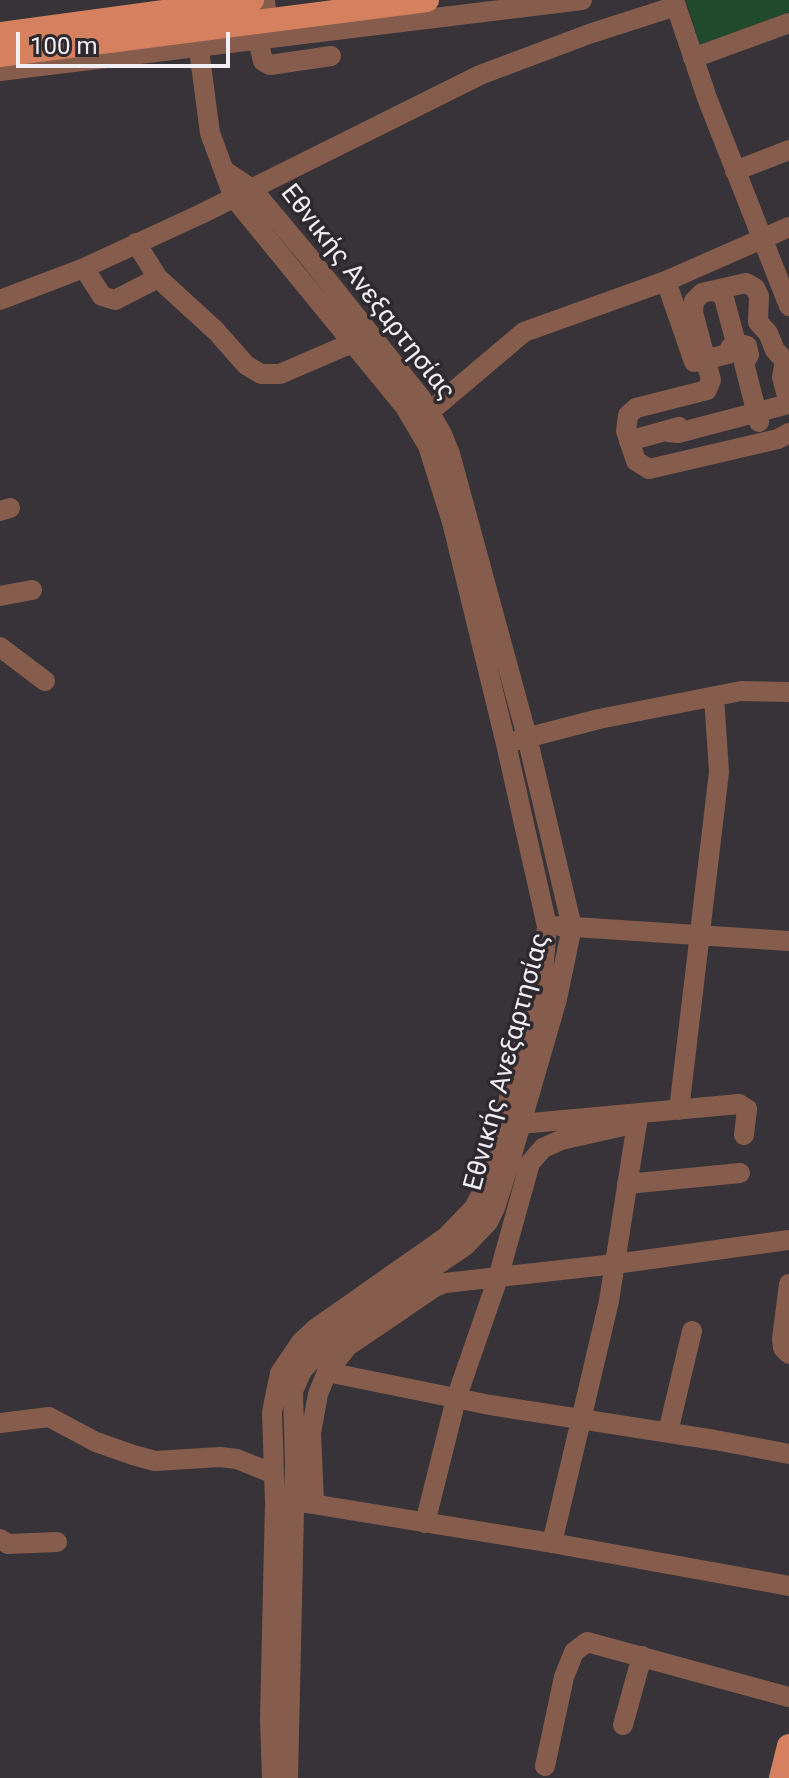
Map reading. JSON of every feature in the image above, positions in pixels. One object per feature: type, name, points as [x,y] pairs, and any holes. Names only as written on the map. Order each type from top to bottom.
[{"type":"main road","points":[[0,34],[427,0]]},
{"type":"main road","points":[[0,55],[261,15]]},
{"type":"main road","points":[[781,1778],[789,1746]]},
{"type":"street","points":[[0,71],[261,15],[582,0]]},
{"type":"street","points":[[0,300],[84,268],[243,194],[480,75],[675,3],[735,171],[789,306]]},
{"type":"street","points":[[261,15],[263,61],[270,65],[331,56]]},
{"type":"street","points":[[693,58],[789,23]]},
{"type":"street","name":"Εθνικής Ανεξαρτησίας","points":[[200,57],[210,133],[225,171],[450,454],[527,737],[572,927],[557,999],[483,1191],[463,1221],[446,1237],[315,1329],[290,1355],[280,1373],[272,1412],[274,1474],[294,1503],[270,1719],[272,1778]]},
{"type":"street","points":[[735,171],[789,150]]},
{"type":"street","name":"Εθνικής Ανεξαρτησίας","points":[[243,194],[352,343],[423,417],[428,446],[452,522],[547,926],[543,973],[495,1208],[478,1234],[419,1279],[332,1336],[302,1371],[293,1391],[294,1503],[288,1778]]},
{"type":"street","points":[[423,417],[524,332],[666,281],[789,227]]},
{"type":"street","points":[[136,243],[158,278],[216,331],[246,365],[261,374],[280,374],[352,343]]},
{"type":"street","points":[[84,268],[102,296],[115,300],[158,278]]},
{"type":"street","points":[[666,281],[692,360],[697,363],[739,355],[772,343]]},
{"type":"street","points":[[629,441],[705,426],[789,404],[782,377],[785,361],[758,322],[761,302],[755,288],[746,283],[723,291],[702,293],[694,301],[693,312],[711,380],[707,390],[636,408],[628,415],[625,426],[629,441],[636,461],[644,468],[654,469],[784,437],[789,433]]},
{"type":"street","points":[[723,291],[765,442]]},
{"type":"street","points":[[698,329],[730,321]]},
{"type":"street","points":[[659,402],[676,463]]},
{"type":"street","points":[[0,596],[32,590]]},
{"type":"street","points":[[0,647],[45,681]]},
{"type":"street","points":[[506,744],[599,719],[741,691],[789,692]]},
{"type":"street","points":[[679,1110],[719,772],[714,697]]},
{"type":"street","points":[[547,926],[789,941]]},
{"type":"street","points":[[511,1125],[742,1104],[747,1109],[744,1135]]},
{"type":"street","points":[[425,1523],[456,1399],[498,1278],[530,1163],[543,1148],[579,1135],[637,1123],[615,1264],[552,1543]]},
{"type":"street","points":[[627,1184],[740,1173]]},
{"type":"street","points":[[789,1240],[445,1283],[435,1287],[348,1346],[327,1372],[318,1394],[294,1503],[552,1543],[789,1586]]},
{"type":"street","points":[[789,1284],[782,1339],[783,1348],[789,1354]]},
{"type":"street","points":[[668,1432],[692,1331]]},
{"type":"street","points":[[327,1372],[456,1399],[789,1454]]},
{"type":"street","points":[[0,1423],[49,1417],[96,1442],[155,1461],[220,1457],[237,1459],[274,1474]]},
{"type":"street","points":[[0,1539],[8,1544],[57,1542]]},
{"type":"street","points":[[545,1766],[564,1677],[578,1648],[589,1642],[789,1697]]},
{"type":"street","points":[[623,1725],[642,1656]]},
{"type":"green space","points":[[686,0],[789,0],[789,12],[700,45]]}]
